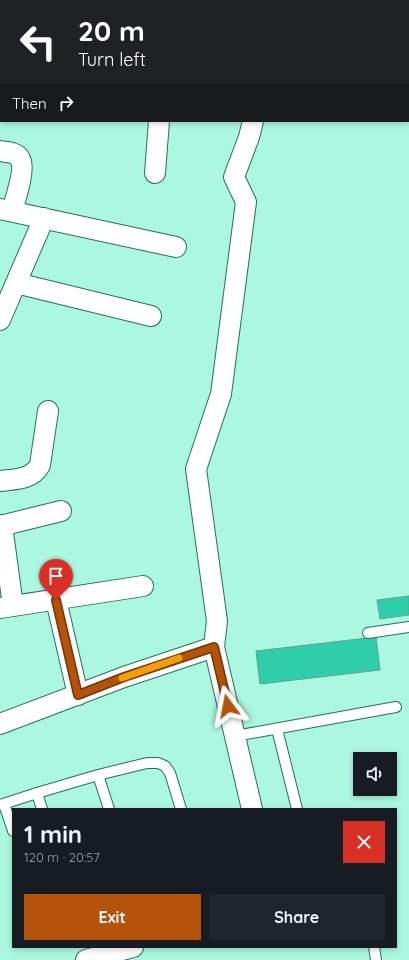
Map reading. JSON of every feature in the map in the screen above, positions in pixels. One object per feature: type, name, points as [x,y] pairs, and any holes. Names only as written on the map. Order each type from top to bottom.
[{"type":"street","points":[[155,173],[158,122]]},
{"type":"street","points":[[252,122],[249,137],[234,177],[246,202],[221,394],[196,469],[217,621],[214,647],[252,808]]},
{"type":"street","points":[[0,151],[17,155],[20,159],[22,167],[6,210],[176,247]]},
{"type":"street","points":[[0,320],[44,218]]},
{"type":"street","points":[[16,283],[151,316]]},
{"type":"street","points":[[0,481],[30,476],[37,471],[40,465],[48,411]]},
{"type":"street","points":[[61,511],[1,526],[6,607],[143,586]]},
{"type":"street","points":[[56,600],[78,695]]},
{"type":"street","points":[[0,724],[124,677],[214,647]]},
{"type":"street","points":[[86,960],[129,948]]},
{"type":"lane","points":[[368,633],[409,627]]},
{"type":"lane","points":[[235,736],[396,707]]},
{"type":"lane","points":[[277,728],[297,808]]},
{"type":"lane","points":[[12,829],[2,804],[98,775],[147,763],[158,763],[165,766],[170,773],[181,808]]},
{"type":"lane","points":[[98,775],[109,808]]},
{"type":"lane","points":[[37,793],[42,808]]},
{"type":"lane","points":[[374,948],[376,960]]},
{"type":"building","points":[[409,596],[409,615],[380,619],[377,600]]},
{"type":"building","points":[[376,637],[380,670],[260,684],[256,651]]},
{"type":"slow traffic","points":[[122,678],[179,658]]},
{"type":"route","points":[[56,600],[78,695],[124,677],[214,647],[228,706]]}]
